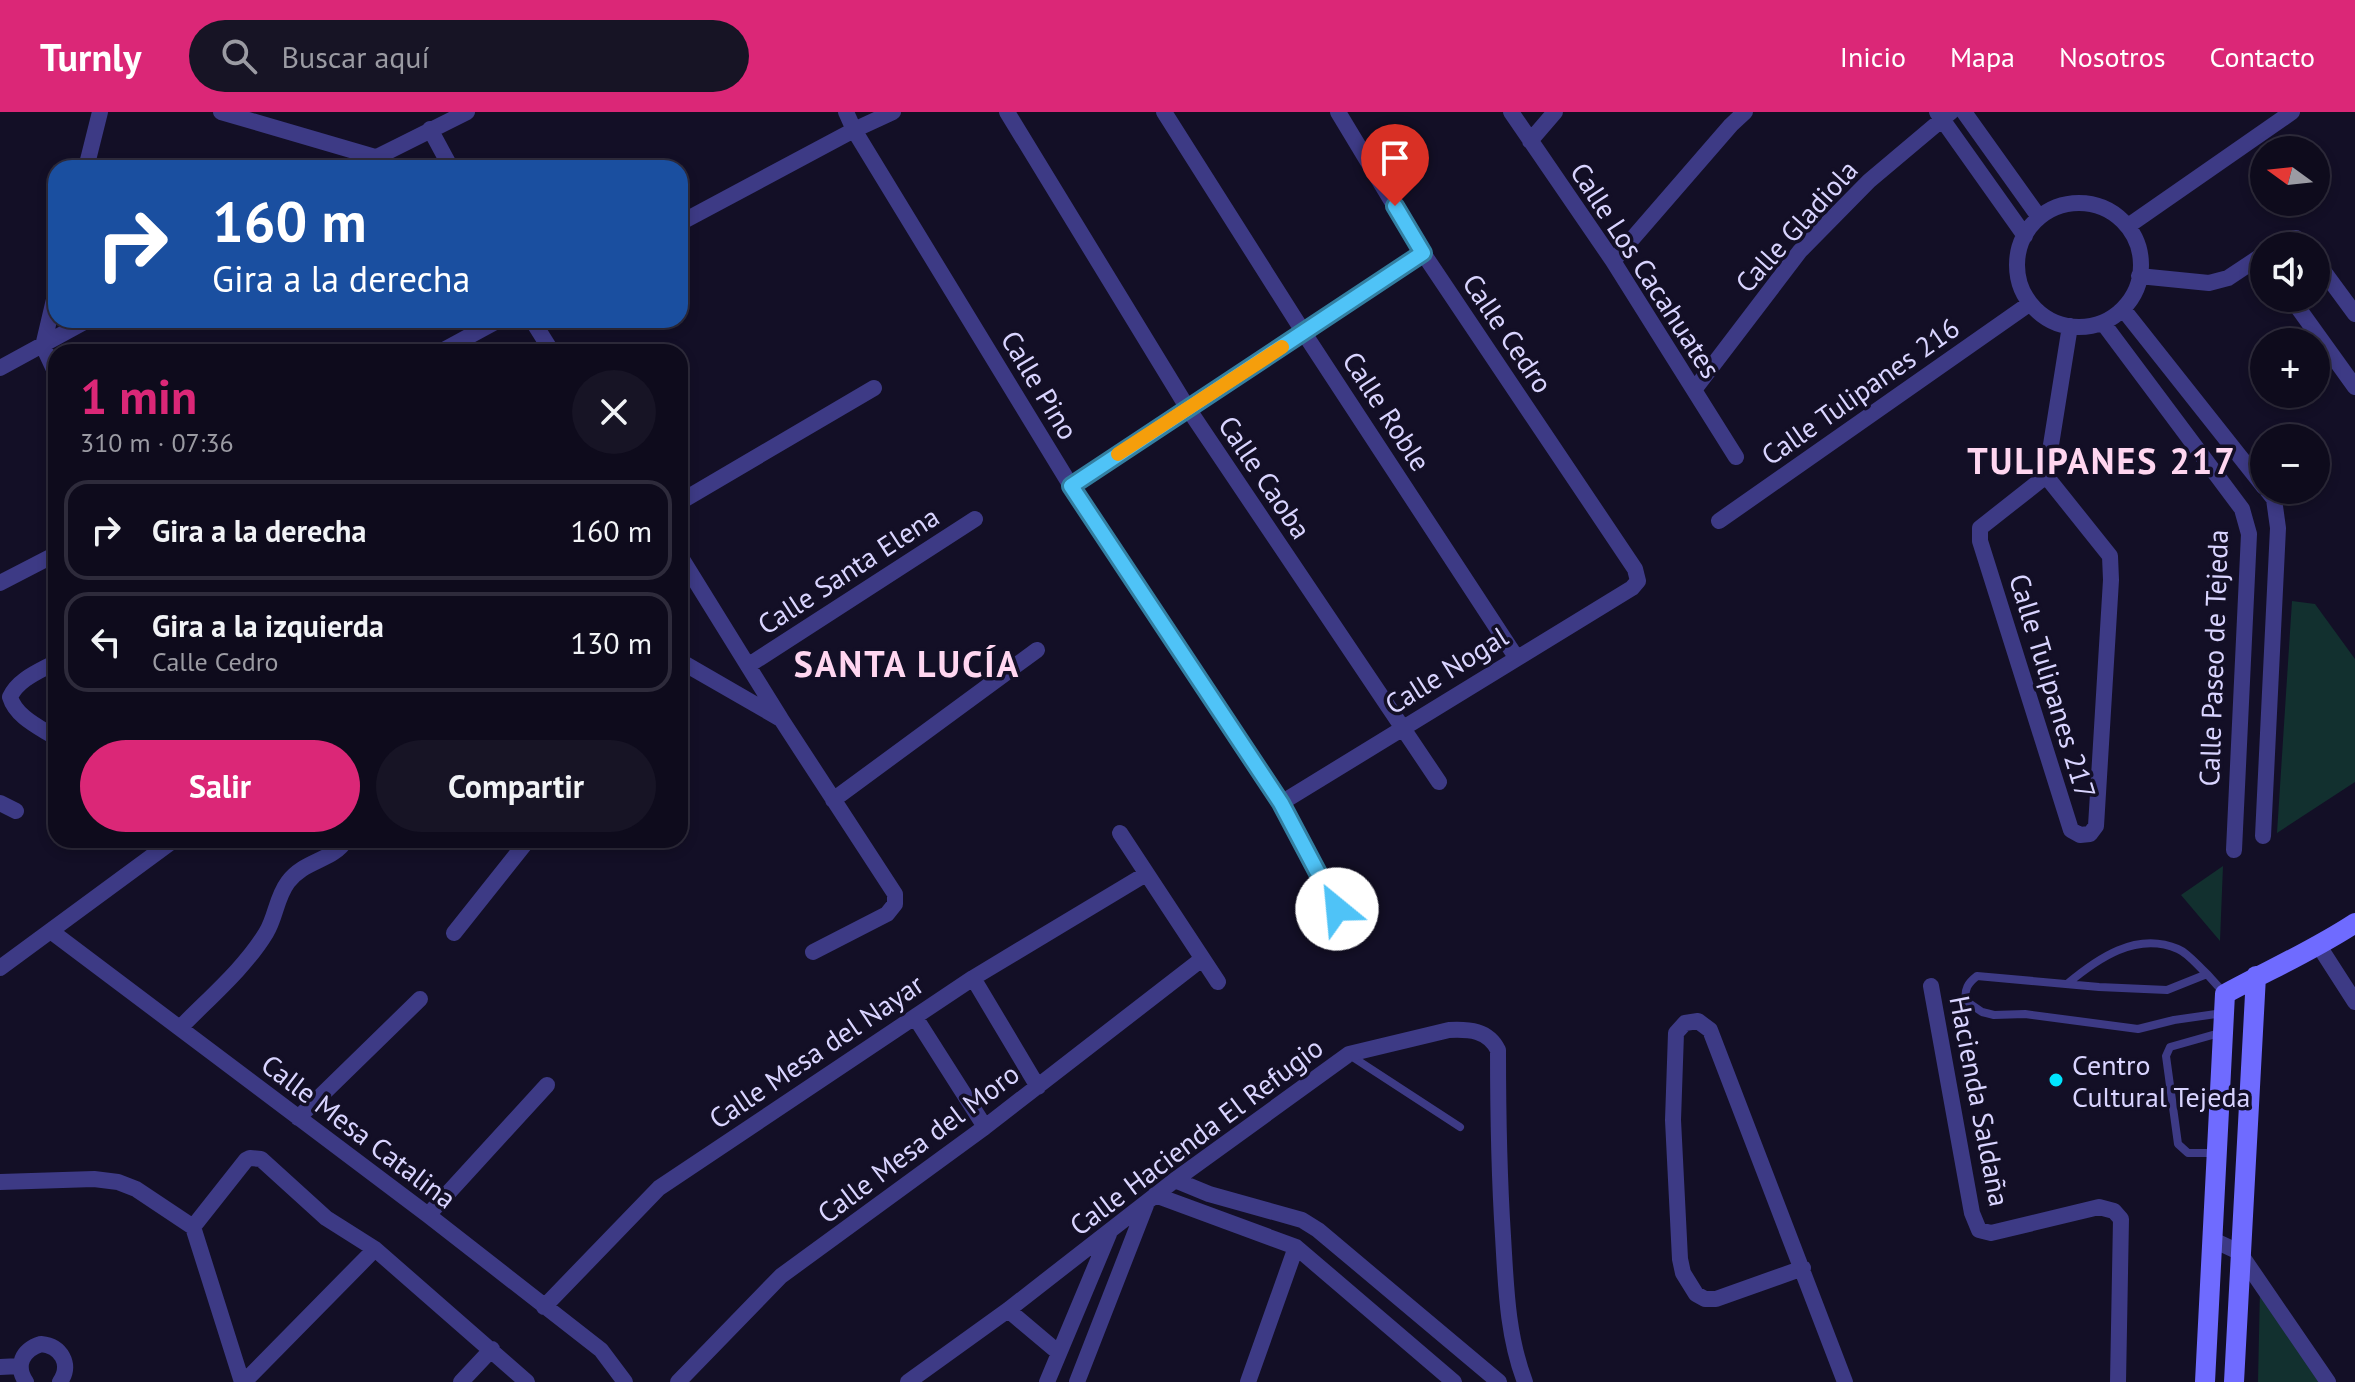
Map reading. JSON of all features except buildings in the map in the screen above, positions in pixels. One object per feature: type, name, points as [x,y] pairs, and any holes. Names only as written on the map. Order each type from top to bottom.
[{"type":"street","points":[[88,160],[100,112]]},
{"type":"street","points":[[221,112],[375,157]]},
{"type":"street","points":[[370,160],[467,112]]},
{"type":"street","name":"Calle Pino","points":[[846,112],[854,130],[1071,486],[1281,803],[1337,909]]},
{"type":"street","points":[[688,219],[893,112]]},
{"type":"street","name":"Calle Caoba","points":[[1007,112],[1187,407],[1439,782]]},
{"type":"street","name":"Calle Roble","points":[[1164,112],[1516,657]]},
{"type":"street","name":"Calle Cedro","points":[[1338,112],[1423,253],[1635,569],[1638,581]]},
{"type":"street","name":"Calle Los Cacahuates","points":[[1511,112],[1613,261],[1736,457]]},
{"type":"street","points":[[1530,141],[1555,112]]},
{"type":"street","points":[[1613,261],[1745,112]]},
{"type":"street","points":[[1964,112],[2039,217]]},
{"type":"street","points":[[2128,226],[2292,112]]},
{"type":"street","points":[[1943,114],[2025,236]]},
{"type":"street","name":"Calle Gladiola","points":[[1694,390],[1800,251],[1869,181],[1943,114]]},
{"type":"street","points":[[430,129],[447,160]]},
{"type":"street","points":[[2079,203],[2103,208],[2128,226],[2137,241],[2141,265],[2137,289],[2123,309],[2103,323],[2080,328],[2055,323],[2029,304],[2017,266],[2025,236],[2039,217],[2055,208],[2079,203]]},
{"type":"street","points":[[1071,486],[1423,253]]},
{"type":"street","points":[[2139,276],[2209,283],[2228,278],[2250,265]]},
{"type":"street","points":[[2330,280],[2355,314]]},
{"type":"street","name":"Calle Tulipanes 216","points":[[1719,521],[2029,304]]},
{"type":"street","name":"Calle Paseo de Tejeda","points":[[2123,309],[2250,469]]},
{"type":"street","points":[[2301,312],[2355,387]]},
{"type":"street","name":"Calle Paseo de Tejeda","points":[[2103,323],[2242,509],[2249,534],[2234,850]]},
{"type":"street","points":[[48,325],[43,346],[48,357]]},
{"type":"street","points":[[2046,476],[2070,326]]},
{"type":"street","points":[[0,368],[74,328]]},
{"type":"street","points":[[455,344],[484,328]]},
{"type":"street","points":[[688,497],[874,388]]},
{"type":"street","name":"Calle Tulipanes 217","points":[[2046,476],[2110,556],[2096,826],[2090,834],[2080,835],[2071,830],[1980,541],[1980,528],[1988,519],[2046,476]]},
{"type":"street","name":"Calle Paseo de Tejeda","points":[[2263,836],[2278,528],[2275,504]]},
{"type":"street","name":"Calle Santa Elena","points":[[749,665],[975,519]]},
{"type":"street","points":[[0,583],[48,558]]},
{"type":"street","name":"Calle Santa Elena","points":[[688,569],[895,894],[895,904],[887,914],[813,952]]},
{"type":"street","name":"Calle Nogal","points":[[1281,803],[1632,588],[1638,581]]},
{"type":"street","points":[[833,800],[1037,650]]},
{"type":"street","points":[[688,666],[781,719]]},
{"type":"street","points":[[48,667],[14,688],[10,697],[13,708],[48,733]]},
{"type":"street","points":[[0,803],[16,811]]},
{"type":"street","points":[[1120,833],[1218,982]]},
{"type":"street","points":[[0,968],[163,848]]},
{"type":"street","points":[[180,1028],[255,951],[269,928],[276,903],[289,880],[312,861],[339,848]]},
{"type":"street","points":[[454,933],[522,848]]},
{"type":"street","name":"Calle Mesa del Nayar","points":[[544,1307],[659,1188],[973,978],[1146,874]]},
{"type":"street","points":[[2205,1382],[2225,1013],[2256,976],[2319,946],[2355,923]]},
{"type":"street","name":"Calle Mesa Catalina","points":[[52,932],[428,1215],[601,1350],[625,1382]]},
{"type":"street","points":[[2319,946],[2355,1002]]},
{"type":"street","name":"Calle Mesa del Moro","points":[[678,1382],[781,1276],[985,1127],[1202,959]]},
{"type":"street","points":[[2234,1382],[2256,976]]},
{"type":"street","points":[[973,978],[1038,1087]]},
{"type":"street","name":"Hacienda Saldaña","points":[[1931,986],[1972,1213],[1979,1230],[1991,1233],[2099,1207],[2114,1211],[2121,1219],[2114,1381]]},
{"type":"street","points":[[298,1118],[420,999]]},
{"type":"street","points":[[915,1017],[985,1127]]},
{"type":"street","points":[[1803,1268],[1716,1299],[1705,1299],[1688,1284],[1680,1259],[1673,1120],[1676,1033],[1685,1023],[1698,1021],[1710,1030],[1803,1268],[1845,1382]]},
{"type":"street","name":"Calle Hacienda El Refugio","points":[[908,1382],[1008,1310],[1175,1180],[1349,1054],[1449,1030],[1477,1031],[1492,1039],[1498,1050],[1498,1154],[1507,1312],[1525,1382]]},
{"type":"street","points":[[428,1215],[547,1085]]},
{"type":"street","points":[[193,1227],[246,1160],[256,1158],[266,1161],[326,1218],[375,1249],[527,1382]]},
{"type":"street","points":[[1,1177],[118,1182],[136,1189],[193,1227],[243,1382],[375,1249]]},
{"type":"street","points":[[1175,1180],[1209,1194],[1302,1220],[1318,1230],[1499,1382]]},
{"type":"street","points":[[1077,1382],[1152,1198],[1296,1247],[1445,1379],[1457,1347]]},
{"type":"street","points":[[1047,1382],[1110,1232]]},
{"type":"street","points":[[2211,1239],[2239,1252],[2328,1382]]},
{"type":"street","points":[[1248,1382],[1296,1247]]},
{"type":"street","points":[[1008,1310],[1059,1353]]},
{"type":"street","points":[[0,1367],[23,1374],[26,1351],[41,1344],[49,1345],[56,1348],[65,1361],[66,1370],[60,1382]]},
{"type":"street","points":[[461,1382],[492,1349]]},
{"type":"lane","points":[[2067,984],[2098,960],[2126,948],[2145,944],[2180,950],[2207,974],[2225,1013]]},
{"type":"lane","points":[[2207,974],[2167,990],[1977,976],[1968,983],[1964,992],[1966,1001],[1982,1012],[2025,1014],[2138,1029],[2225,1013]]},
{"type":"lane","points":[[2216,1153],[2188,1153],[2178,1144],[2166,1056],[2170,1047],[2225,1013]]},
{"type":"lane","points":[[1349,1054],[1460,1127]]},
{"type":"green space","points":[[2292,601],[2315,604],[2355,659],[2355,782],[2277,833]]},
{"type":"green space","points":[[2223,866],[2220,941],[2181,895]]},
{"type":"green space","points":[[2260,1289],[2321,1382],[2258,1382]]},
{"type":"slow traffic","points":[[1118,454],[1282,347]]},
{"type":"place","name":"Centro Cultural Tejeda","points":[[2056,1080]]},
{"type":"district","name":"TULIPANES 217","points":[[2102,460]]},
{"type":"district","name":"SANTA LUCÍA","points":[[907,663]]},
{"type":"route","points":[[1337,909],[1281,803],[1071,486],[1423,253],[1395,206]]}]
